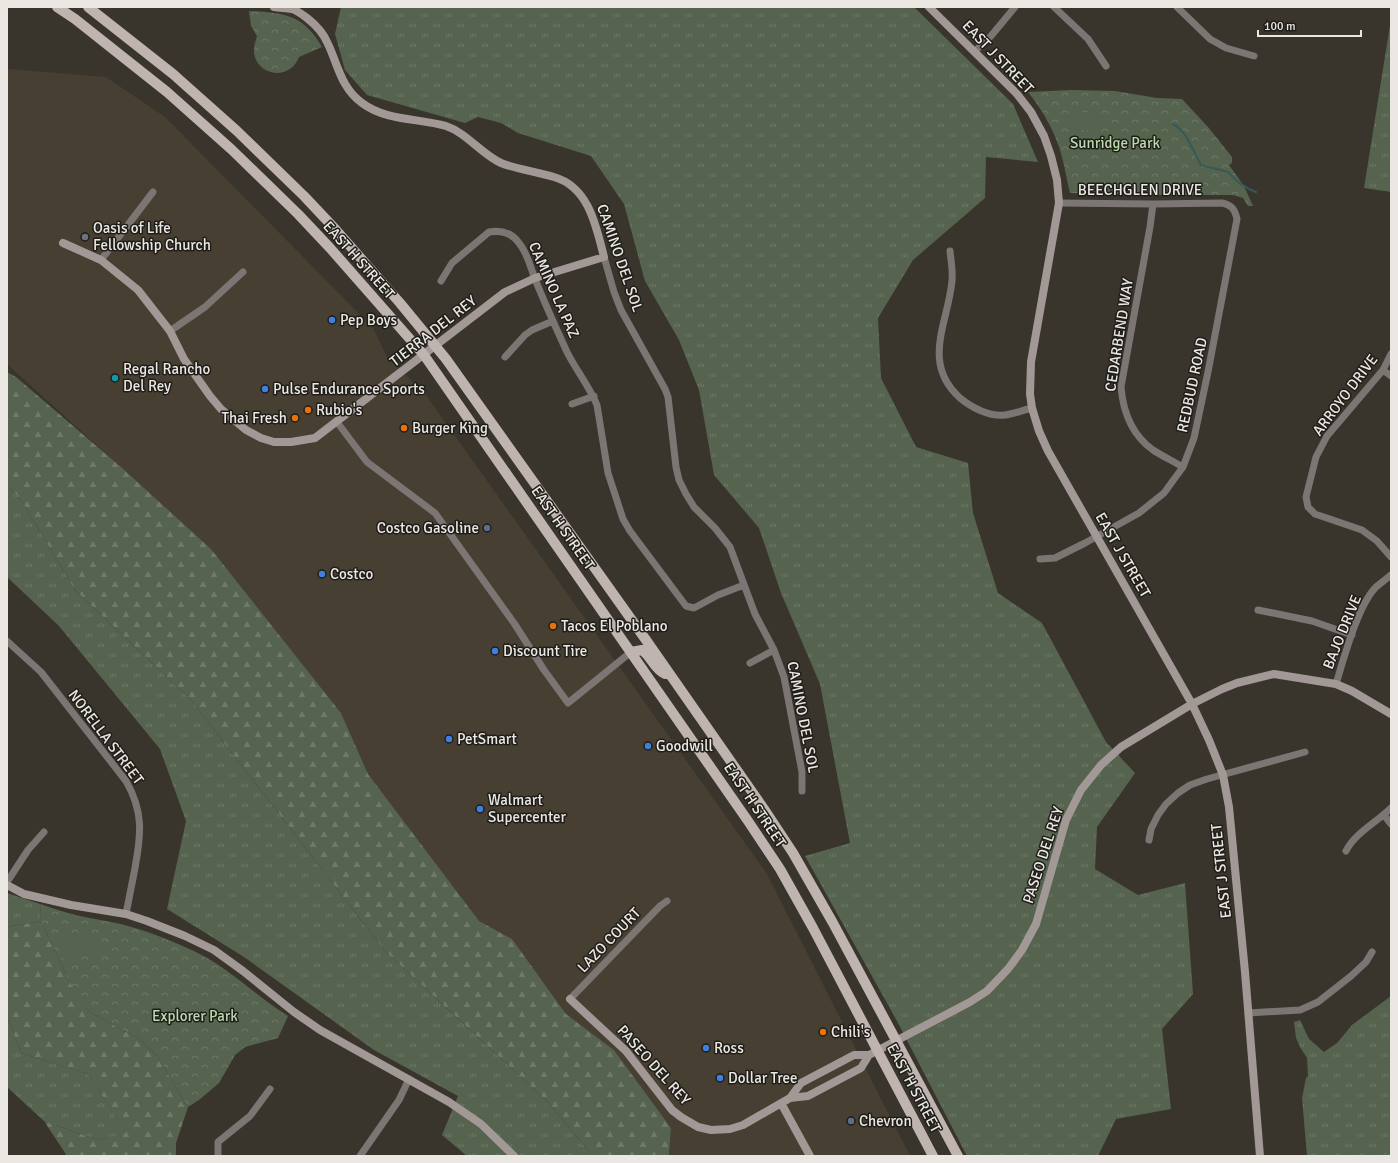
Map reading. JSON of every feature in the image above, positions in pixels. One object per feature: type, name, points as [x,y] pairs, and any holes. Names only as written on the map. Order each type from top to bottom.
[{"type":"main road","name":"EAST H STREET","points":[[57,7],[167,92],[231,150],[298,214],[330,248],[424,355],[748,820],[780,869],[838,974],[873,1053],[933,1156]]},
{"type":"main road","name":"EAST H STREET","points":[[88,7],[177,78],[237,132],[304,196],[336,230],[435,345],[669,673],[793,853],[958,1156]]},
{"type":"main road","points":[[631,652],[642,650],[647,653],[662,673],[669,673]]},
{"type":"street","name":"CAMINO DEL SOL","points":[[274,7],[298,9],[313,23],[328,43],[340,76],[349,91],[362,104],[380,113],[447,126],[460,133],[502,163],[556,177],[573,188],[584,199],[591,212],[614,292],[621,310],[668,397],[676,467],[682,487],[694,507],[715,528],[727,543],[755,614],[774,650],[784,677],[802,772],[802,791]]},
{"type":"street","name":"EAST J STREET","points":[[929,7],[1018,94],[1040,128],[1047,144],[1054,168],[1059,203],[1031,362],[1030,394],[1032,408],[1039,431],[1048,451],[1192,704],[1209,740],[1222,775],[1228,807],[1260,1156]]},
{"type":"street","points":[[975,51],[991,36],[1015,7]]},
{"type":"street","points":[[1054,7],[1088,39],[1106,66]]},
{"type":"street","points":[[1177,7],[1210,39],[1226,48],[1254,56]]},
{"type":"street","points":[[101,260],[153,192]]},
{"type":"street","name":"BEECHGLEN DRIVE","points":[[1059,203],[1222,203]]},
{"type":"street","name":"REDBUD ROAD","points":[[1040,560],[1055,558],[1131,517],[1153,503],[1164,493],[1183,467],[1194,438],[1237,219],[1236,212],[1232,207],[1228,204],[1222,203]]},
{"type":"street","name":"CEDARBEND WAY","points":[[1153,204],[1121,387],[1122,396],[1123,404],[1129,420],[1142,440],[1153,450],[1183,467]]},
{"type":"street","name":"CAMINO LA PAZ","points":[[441,281],[452,263],[489,232],[504,232],[518,242],[526,252],[553,321],[571,359],[594,396],[600,414],[608,473],[623,519],[686,606],[694,608],[718,595],[744,585]]},
{"type":"street","name":"TIERRA DEL REY","points":[[63,242],[101,260],[138,290],[170,331],[184,359],[221,409],[246,430],[261,438],[274,442],[291,442],[315,438],[505,292],[535,278],[604,257]]},
{"type":"street","points":[[950,250],[952,281],[938,351],[941,368],[946,381],[961,399],[981,411],[1005,415],[1032,408]]},
{"type":"street","points":[[170,331],[205,307],[243,272]]},
{"type":"street","points":[[505,357],[525,335],[532,330],[553,321]]},
{"type":"street","name":"ARROYO DRIVE","points":[[1391,354],[1383,370],[1327,436],[1314,463],[1306,497],[1308,507],[1315,514],[1362,530],[1377,541],[1391,557]]},
{"type":"street","points":[[1383,370],[1391,376]]},
{"type":"street","points":[[572,404],[594,396]]},
{"type":"street","points":[[337,422],[367,462],[435,513],[514,623],[548,676],[568,703],[631,652]]},
{"type":"street","name":"BAJO DRIVE","points":[[1336,684],[1352,635],[1364,606],[1376,588],[1391,575]]},
{"type":"street","points":[[1258,610],[1312,621],[1352,635]]},
{"type":"street","name":"NORELLA STREET","points":[[7,641],[41,672],[126,782],[134,795],[140,817],[140,834],[126,914]]},
{"type":"street","name":"CAMINO DEL SOL","points":[[750,663],[774,650]]},
{"type":"street","name":"PASEO DEL REY","points":[[570,999],[626,1051],[672,1110],[681,1117],[698,1126],[711,1130],[730,1129],[743,1125],[790,1098],[801,1083],[854,1055],[873,1053],[970,1002],[986,990],[1008,969],[1022,950],[1036,924],[1066,820],[1081,790],[1101,764],[1121,747],[1192,704],[1222,689],[1237,683],[1274,674],[1336,684],[1352,691],[1391,714]]},
{"type":"street","points":[[1148,840],[1151,829],[1158,815],[1166,804],[1178,793],[1190,786],[1207,779],[1305,752]]},
{"type":"street","points":[[1346,851],[1350,842],[1391,808]]},
{"type":"street","points":[[1384,815],[1391,824]]},
{"type":"street","points":[[7,882],[28,850],[44,832]]},
{"type":"street","points":[[7,886],[24,894],[71,905],[126,914],[146,920],[214,950],[294,1012],[320,1030],[449,1102],[481,1124],[514,1156]]},
{"type":"street","name":"LAZO COURT","points":[[570,999],[660,906],[667,901]]},
{"type":"street","points":[[1248,1012],[1300,1010],[1318,1002],[1351,976],[1366,962],[1372,952]]},
{"type":"street","name":"PASEO DEL REY","points":[[790,1098],[808,1096],[861,1068],[873,1053]]},
{"type":"street","points":[[360,1156],[399,1100],[409,1079]]},
{"type":"street","points":[[218,1156],[218,1142],[250,1116],[270,1089]]},
{"type":"street","points":[[782,1103],[810,1156]]},
{"type":"shaded area","points":[[7,69],[106,77],[165,117],[373,328],[388,359],[423,391],[767,874],[910,1156],[670,1156],[671,1128],[614,1050],[566,1014],[512,939],[479,922],[368,774],[341,713],[211,549],[7,364]]},
{"type":"green space","points":[[341,7],[914,7],[1013,104],[1038,162],[986,157],[985,198],[913,260],[878,318],[881,378],[916,447],[968,463],[973,513],[998,593],[1042,623],[1106,742],[1135,773],[1097,827],[1095,869],[1138,895],[1185,883],[1193,994],[1162,1029],[1171,1109],[1116,1119],[1098,1156],[967,1156],[897,1021],[805,856],[850,843],[820,684],[781,593],[759,528],[714,475],[699,390],[679,340],[645,281],[624,204],[591,156],[518,133],[501,123],[478,117],[465,123],[367,95],[345,70],[335,34]]},
{"type":"green space","points":[[249,11],[292,17],[308,28],[322,47],[299,57],[294,65],[288,70],[280,73],[265,70],[259,65],[255,58],[254,47],[257,36],[251,26]]},
{"type":"green space","points":[[1390,25],[1391,26],[1391,192],[1364,188]]},
{"type":"green space","name":"Sunridge Park","points":[[1071,90],[1115,91],[1157,98],[1182,99],[1208,127],[1232,157],[1232,163],[1229,165],[1244,186],[1253,206],[1248,206],[1243,198],[1233,195],[1070,193],[1062,157],[1053,131],[1028,92]]},
{"type":"green space","points":[[1069,111],[1099,113],[1099,132],[1068,128]]},
{"type":"green space","points":[[7,372],[16,377],[121,467],[211,549],[341,713],[368,774],[479,921],[512,939],[566,1014],[614,1050],[671,1128],[670,1156],[593,1156],[548,1102],[385,951],[191,700],[75,590],[21,500],[7,485]]},
{"type":"green space","points":[[7,485],[21,500],[75,590],[191,700],[385,951],[548,1102],[593,1156],[467,1156],[442,1135],[458,1096],[374,1050],[244,957],[167,909],[186,821],[160,749],[59,626],[7,577]]},
{"type":"green space","points":[[7,893],[40,904],[41,921],[7,927]]},
{"type":"green space","name":"Explorer Park","points":[[40,904],[75,915],[137,928],[196,952],[220,966],[288,1016],[278,1038],[245,1047],[235,1055],[219,1083],[188,1107],[157,1056],[141,1040],[90,1012],[79,997],[68,979],[41,921]]},
{"type":"green space","points":[[41,921],[68,979],[90,1012],[141,1040],[157,1056],[188,1107],[176,1143],[176,1156],[67,1156],[44,1121],[98,1140],[126,1133],[88,1074],[21,1053],[7,1017],[7,927]]},
{"type":"green space","points":[[91,930],[98,951],[64,961],[57,941]]},
{"type":"green space","points":[[1391,996],[1391,1156],[1307,1156],[1302,1098],[1306,1078],[1308,1076],[1307,1058],[1296,1038],[1294,1022],[1300,1020],[1309,1039],[1324,1052],[1337,1043],[1352,1025]]},
{"type":"green space","points":[[7,1017],[21,1053],[88,1074],[127,1134],[98,1140],[44,1121],[7,1087]]},
{"type":"waterway","points":[[1173,124],[1178,127],[1186,137],[1201,165],[1228,172],[1238,182],[1256,192]]},
{"type":"place","name":"Oasis of Life Fellowship Church","points":[[85,237]]},
{"type":"place","name":"Pep Boys","points":[[332,320]]},
{"type":"place","name":"Regal Rancho Del Rey","points":[[115,378]]},
{"type":"place","name":"Pulse Endurance Sports","points":[[265,389]]},
{"type":"place","name":"Rubio's","points":[[308,410]]},
{"type":"place","name":"Thai Fresh","points":[[295,418]]},
{"type":"place","name":"Burger King","points":[[404,428]]},
{"type":"place","name":"Costco Gasoline","points":[[487,528]]},
{"type":"place","name":"Costco","points":[[322,574]]},
{"type":"place","name":"Tacos El Poblano","points":[[553,626]]},
{"type":"place","name":"Discount Tire","points":[[495,651]]},
{"type":"place","name":"PetSmart","points":[[449,739]]},
{"type":"place","name":"Goodwill","points":[[648,746]]},
{"type":"place","name":"Walmart Supercenter","points":[[480,809]]},
{"type":"place","name":"Chili's","points":[[823,1032]]},
{"type":"place","name":"Ross","points":[[706,1048]]},
{"type":"place","name":"Dollar Tree","points":[[720,1078]]},
{"type":"place","name":"Chevron","points":[[851,1121]]}]
